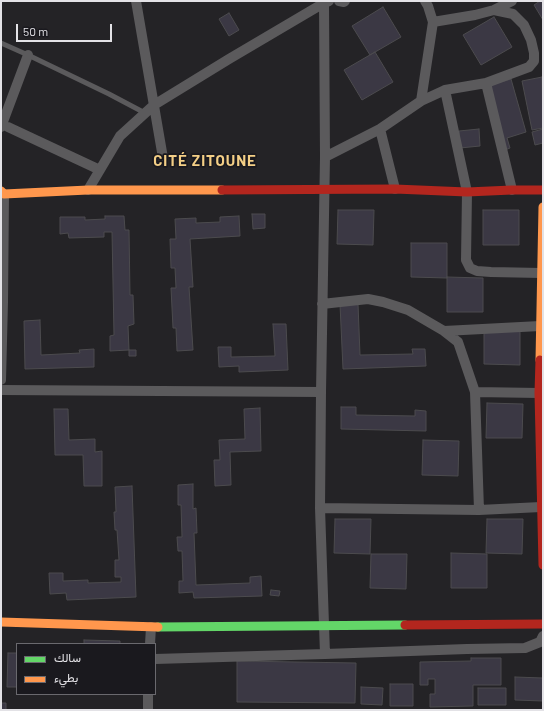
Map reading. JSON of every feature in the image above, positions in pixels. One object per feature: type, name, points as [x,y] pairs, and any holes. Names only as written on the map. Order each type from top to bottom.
[{"type":"street","points":[[136,1],[163,158]]},
{"type":"street","points":[[339,1],[345,1]]},
{"type":"street","points":[[421,101],[433,22],[425,1]]},
{"type":"street","points":[[433,22],[475,15],[494,10],[512,1]]},
{"type":"street","points":[[88,190],[120,136],[154,105],[325,2]]},
{"type":"street","points":[[325,2],[325,157],[320,508],[325,654]]},
{"type":"street","points":[[325,157],[380,129],[421,101],[444,90],[486,83],[528,68],[534,61],[534,53],[531,40],[524,25],[513,14],[494,10]]},
{"type":"street","points":[[28,55],[5,127],[100,170]]},
{"type":"street","points":[[486,83],[512,190]]},
{"type":"street","points":[[444,90],[466,192],[466,260],[470,268],[477,271],[491,272],[541,273]]},
{"type":"street","points":[[380,129],[395,189]]},
{"type":"street","points":[[1,380],[3,192],[88,190],[395,189],[466,192],[543,190]]},
{"type":"street","points":[[543,207],[541,273],[542,326],[539,393],[541,414],[541,507],[543,564]]},
{"type":"street","points":[[322,304],[368,299],[408,310],[444,331],[458,342],[475,392],[479,510]]},
{"type":"street","points":[[444,331],[542,326]]},
{"type":"street","points":[[1,390],[321,392]]},
{"type":"street","points":[[475,392],[539,393]]},
{"type":"street","points":[[320,508],[479,510],[541,507]]},
{"type":"street","points":[[1,622],[151,627],[543,624]]},
{"type":"street","points":[[150,643],[151,627]]},
{"type":"street","points":[[156,659],[525,648],[540,642],[543,636]]},
{"type":"street","points":[[148,695],[148,710]]},
{"type":"lane","points":[[1,44],[28,55],[145,113]]},
{"type":"building","points":[[540,1],[543,1],[543,20],[534,5]]},
{"type":"building","points":[[383,7],[401,37],[370,55],[352,26]]},
{"type":"building","points":[[229,13],[239,30],[229,36],[219,19]]},
{"type":"building","points":[[494,17],[512,47],[481,65],[463,35]]},
{"type":"building","points":[[375,52],[393,82],[362,100],[344,70]]},
{"type":"building","points":[[542,77],[543,128],[532,130],[522,81]]},
{"type":"building","points":[[511,79],[526,132],[507,138],[510,148],[505,150],[487,86]]},
{"type":"building","points":[[479,129],[480,146],[460,148],[459,131]]},
{"type":"building","points":[[543,129],[543,143],[535,145],[532,132]]},
{"type":"building","points":[[338,210],[374,210],[373,245],[337,244]]},
{"type":"building","points":[[483,210],[519,210],[519,245],[483,245]]},
{"type":"building","points":[[252,214],[265,214],[265,228],[253,229]]},
{"type":"building","points":[[105,216],[124,216],[125,230],[129,230],[130,295],[133,295],[134,324],[128,326],[129,350],[110,351],[110,336],[114,335],[112,232],[104,232],[104,237],[69,238],[68,233],[60,234],[60,217],[85,217],[85,220],[105,219]]},
{"type":"building","points":[[239,216],[240,236],[190,239],[193,287],[189,287],[193,350],[177,351],[176,328],[173,328],[171,288],[176,288],[175,268],[171,268],[170,239],[176,239],[175,219],[196,218],[196,223],[220,222],[220,217]]},
{"type":"building","points":[[411,243],[447,243],[447,278],[411,277]]},
{"type":"building","points":[[447,277],[483,278],[483,312],[447,312]]},
{"type":"building","points":[[340,304],[358,304],[360,355],[413,354],[412,349],[425,349],[426,366],[343,369]]},
{"type":"building","points":[[40,320],[41,355],[80,353],[79,350],[94,349],[94,367],[25,369],[24,321]]},
{"type":"building","points":[[273,324],[286,324],[288,370],[239,372],[239,366],[219,367],[218,347],[231,347],[231,357],[275,356]]},
{"type":"building","points":[[484,330],[520,331],[520,365],[484,364]]},
{"type":"building","points":[[129,350],[136,350],[136,356],[129,356]]},
{"type":"building","points":[[487,403],[523,404],[522,438],[486,438]]},
{"type":"building","points":[[341,407],[356,407],[356,415],[415,416],[415,410],[426,411],[426,431],[341,429]]},
{"type":"building","points":[[260,408],[261,451],[230,452],[231,485],[215,486],[214,460],[220,460],[219,440],[245,439],[244,409]]},
{"type":"building","points":[[54,409],[68,409],[69,440],[95,439],[95,452],[102,451],[102,486],[84,486],[83,455],[55,455]]},
{"type":"building","points":[[423,440],[459,441],[458,476],[422,475]]},
{"type":"building","points":[[193,484],[193,509],[196,508],[197,533],[194,533],[196,585],[250,583],[250,577],[261,576],[262,596],[194,598],[193,592],[179,593],[179,581],[183,581],[182,551],[178,551],[177,537],[182,537],[181,505],[178,505],[178,485]]},
{"type":"building","points":[[132,486],[136,597],[67,600],[66,593],[50,594],[49,573],[63,573],[63,581],[88,580],[88,583],[121,582],[121,577],[115,577],[115,560],[119,560],[114,512],[116,512],[115,487]]},
{"type":"building","points":[[335,519],[371,519],[370,554],[334,553]]},
{"type":"building","points":[[487,519],[523,519],[522,554],[486,553]]},
{"type":"building","points":[[451,553],[487,554],[487,588],[451,588]]},
{"type":"building","points":[[371,554],[407,554],[406,589],[370,588]]},
{"type":"building","points":[[271,590],[280,591],[279,596],[270,595]]},
{"type":"building","points":[[84,640],[120,641],[120,643],[84,643]]},
{"type":"building","points":[[8,653],[16,653],[16,687],[7,687]]},
{"type":"building","points":[[471,658],[501,658],[501,685],[473,685],[473,706],[430,707],[430,694],[435,694],[435,679],[428,679],[428,685],[420,685],[420,662],[471,661]]},
{"type":"building","points":[[237,661],[356,663],[355,703],[237,702]]},
{"type":"building","points":[[515,677],[543,678],[543,701],[515,700]]},
{"type":"building","points":[[390,684],[413,684],[413,706],[390,706]]},
{"type":"building","points":[[361,687],[383,688],[382,705],[361,704]]},
{"type":"building","points":[[478,688],[506,688],[506,705],[478,705]]},
{"type":"building","points":[[1,703],[6,703],[6,710],[1,710]]},
{"type":"traffic: fast","points":[[158,627],[405,625]]},
{"type":"traffic: slow","points":[[1,191],[4,194],[88,190],[222,190]]},
{"type":"traffic: slow","points":[[540,360],[543,207]]},
{"type":"traffic: slow","points":[[1,622],[158,627]]},
{"type":"traffic: jam","points":[[222,190],[395,189],[467,192],[543,190]]},
{"type":"traffic: jam","points":[[540,360],[539,393],[543,565]]},
{"type":"traffic: jam","points":[[405,625],[543,624]]},
{"type":"district","name":"CITÉ ZITOUNE","points":[[205,161]]}]
